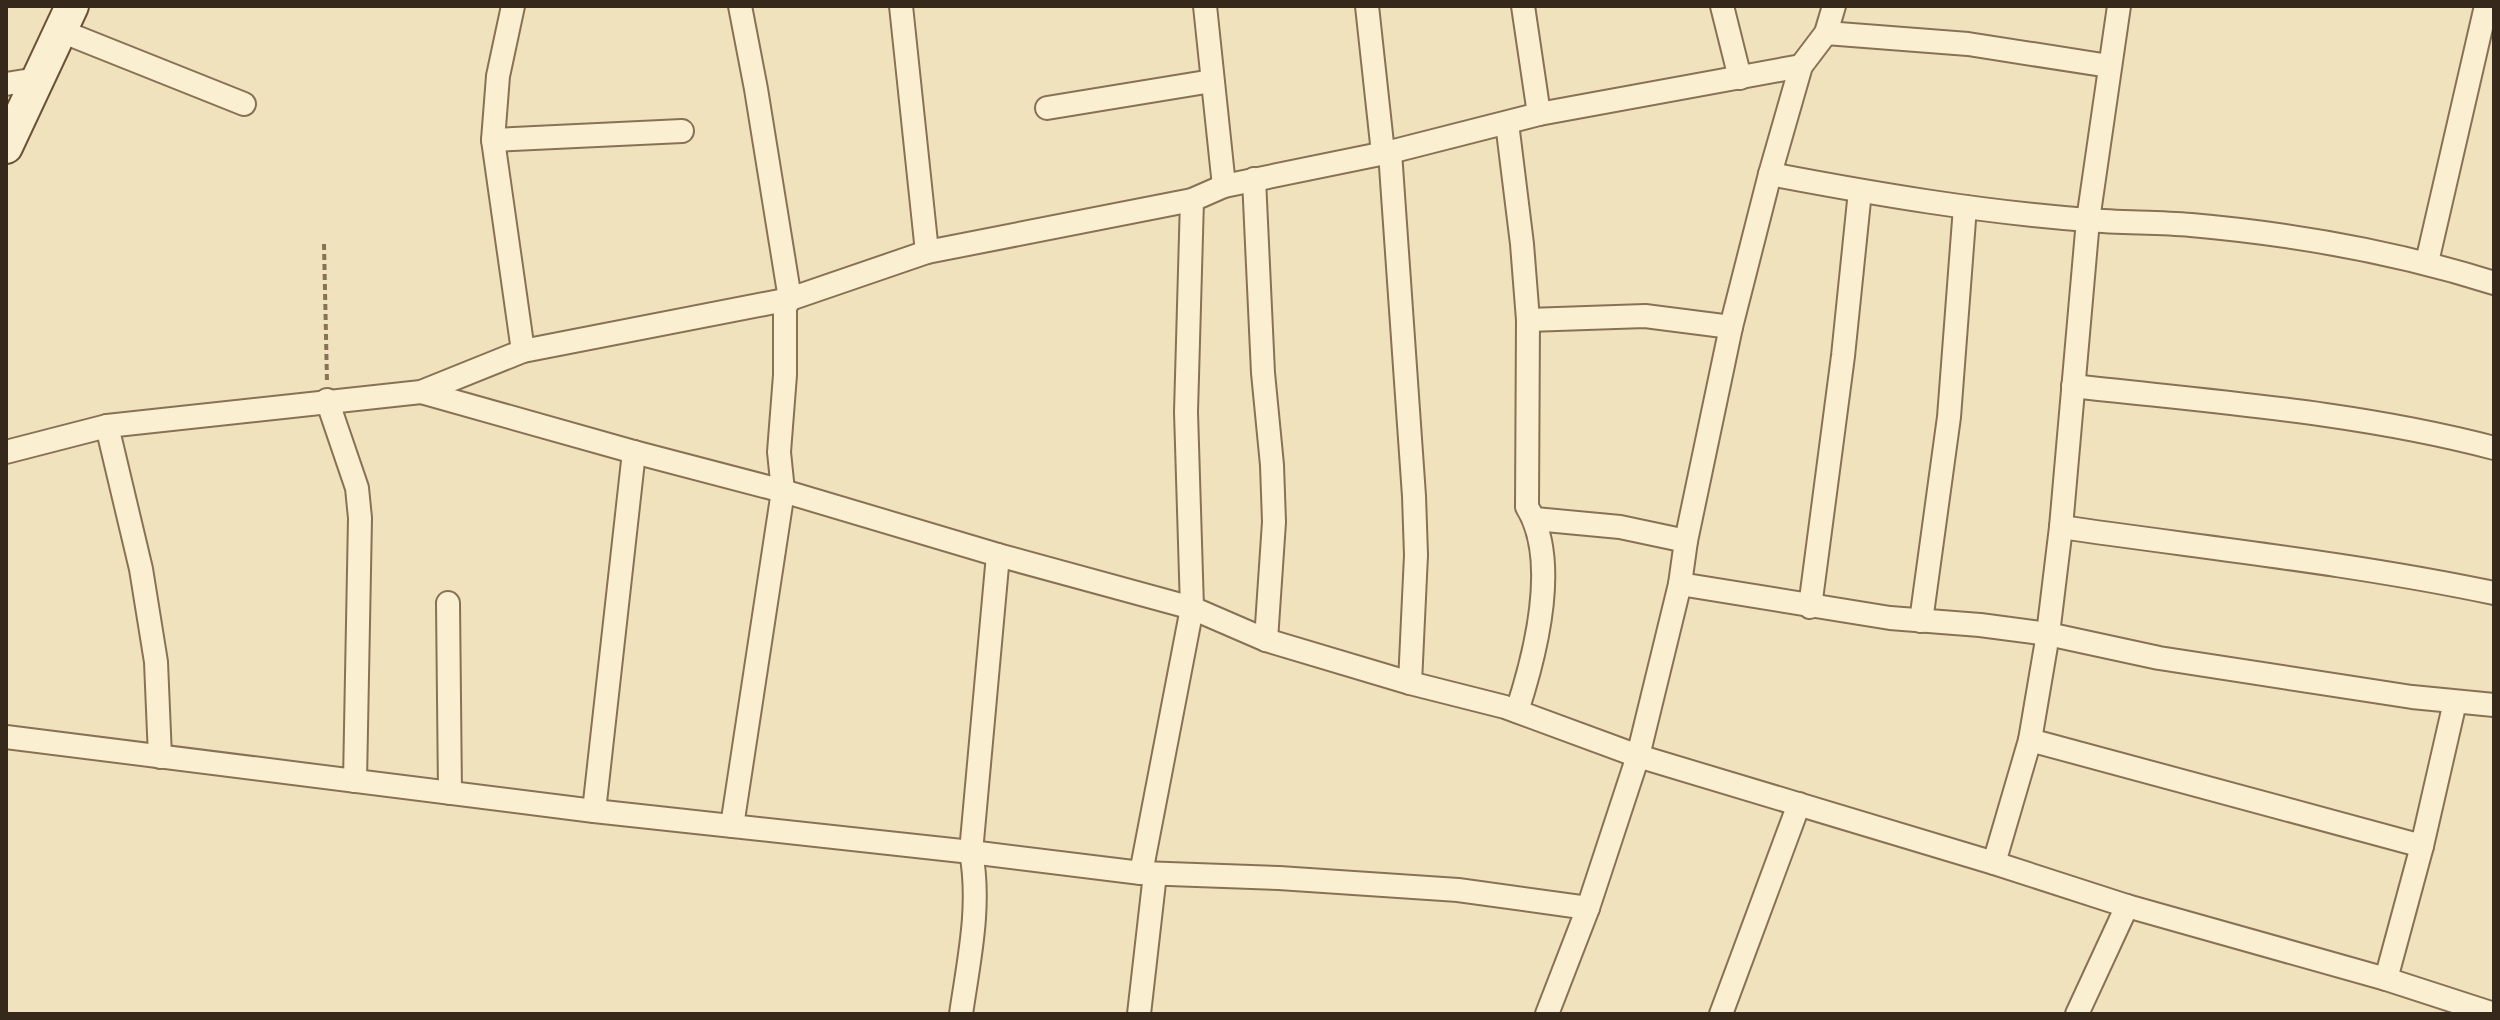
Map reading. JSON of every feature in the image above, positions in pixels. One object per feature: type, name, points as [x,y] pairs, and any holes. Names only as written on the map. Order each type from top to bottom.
[{"type":"street","points":[[513,6],[498,76],[493,140],[523,351]]},
{"type":"street","points":[[732,826],[783,491],[779,452],[785,375],[783,331],[785,307],[790,299],[740,6]]},
{"type":"street","points":[[901,6],[927,252]]},
{"type":"street","points":[[1205,6],[1224,186]]},
{"type":"street","points":[[1367,6],[1386,153],[1414,496],[1416,555],[1410,683]]},
{"type":"street","points":[[1523,6],[1539,114]]},
{"type":"street","points":[[1722,6],[1740,78]]},
{"type":"street","points":[[1547,1014],[1588,908],[1638,756],[1680,584],[1686,541],[1731,327],[1770,174],[1801,66],[1826,33],[1834,6]]},
{"type":"street","points":[[1994,863],[2030,740],[2048,634],[2061,527],[2088,220],[2119,6]]},
{"type":"street","points":[[2427,262],[2486,6]]},
{"type":"street","points":[[6,147],[22,82],[66,18],[244,104]]},
{"type":"street","points":[[1826,33],[1968,44],[2109,66]]},
{"type":"street","points":[[6,452],[107,426],[421,392],[523,351],[790,299],[927,252],[1192,200],[1224,186],[1386,153],[1539,114],[1801,66]]},
{"type":"street","points":[[1047,108],[1212,81]]},
{"type":"street","points":[[1507,123],[1528,320],[1527,507],[1535,519],[1544,560],[1540,613],[1517,711]]},
{"type":"street","points":[[493,140],[682,131]]},
{"type":"street","points":[[1770,174],[1965,207],[2251,232],[2427,262],[2494,283]]},
{"type":"street","points":[[1254,179],[1274,522],[1266,640]]},
{"type":"street","points":[[1810,607],[1843,356],[1860,191]]},
{"type":"street","points":[[1139,1014],[1148,873],[1192,608],[1186,412],[1192,200]]},
{"type":"street","points":[[1921,621],[1949,417],[1965,207]]},
{"type":"street","points":[[1528,320],[1645,316],[1731,327]]},
{"type":"street","points":[[2073,386],[2356,419],[2450,436],[2494,448]]},
{"type":"street","points":[[421,392],[1192,608],[1266,640],[1517,711],[1638,756],[2127,906],[2386,979],[2494,1014]]},
{"type":"street","points":[[327,400],[357,488],[360,518],[355,781]]},
{"type":"street","points":[[107,426],[143,585],[156,662],[160,757]]},
{"type":"street","points":[[594,811],[634,452]]},
{"type":"street","points":[[1535,519],[1620,527],[1686,541]]},
{"type":"street","points":[[2061,527],[2329,562],[2494,593]]},
{"type":"street","points":[[961,1014],[977,905],[971,852],[998,555]]},
{"type":"street","points":[[1680,584],[1810,607],[2048,634],[2159,658],[2455,702],[2494,705]]},
{"type":"street","points":[[448,603],[450,793]]},
{"type":"street","points":[[2386,979],[2422,846],[2455,702]]},
{"type":"street","points":[[6,737],[594,811],[1148,873],[1458,890],[1588,908]]},
{"type":"street","points":[[2030,740],[2422,846]]},
{"type":"street","points":[[1721,1014],[1799,804]]},
{"type":"street","points":[[2077,1014],[2127,906]]},
{"type":"path","points":[[324,244],[327,400]]}]
